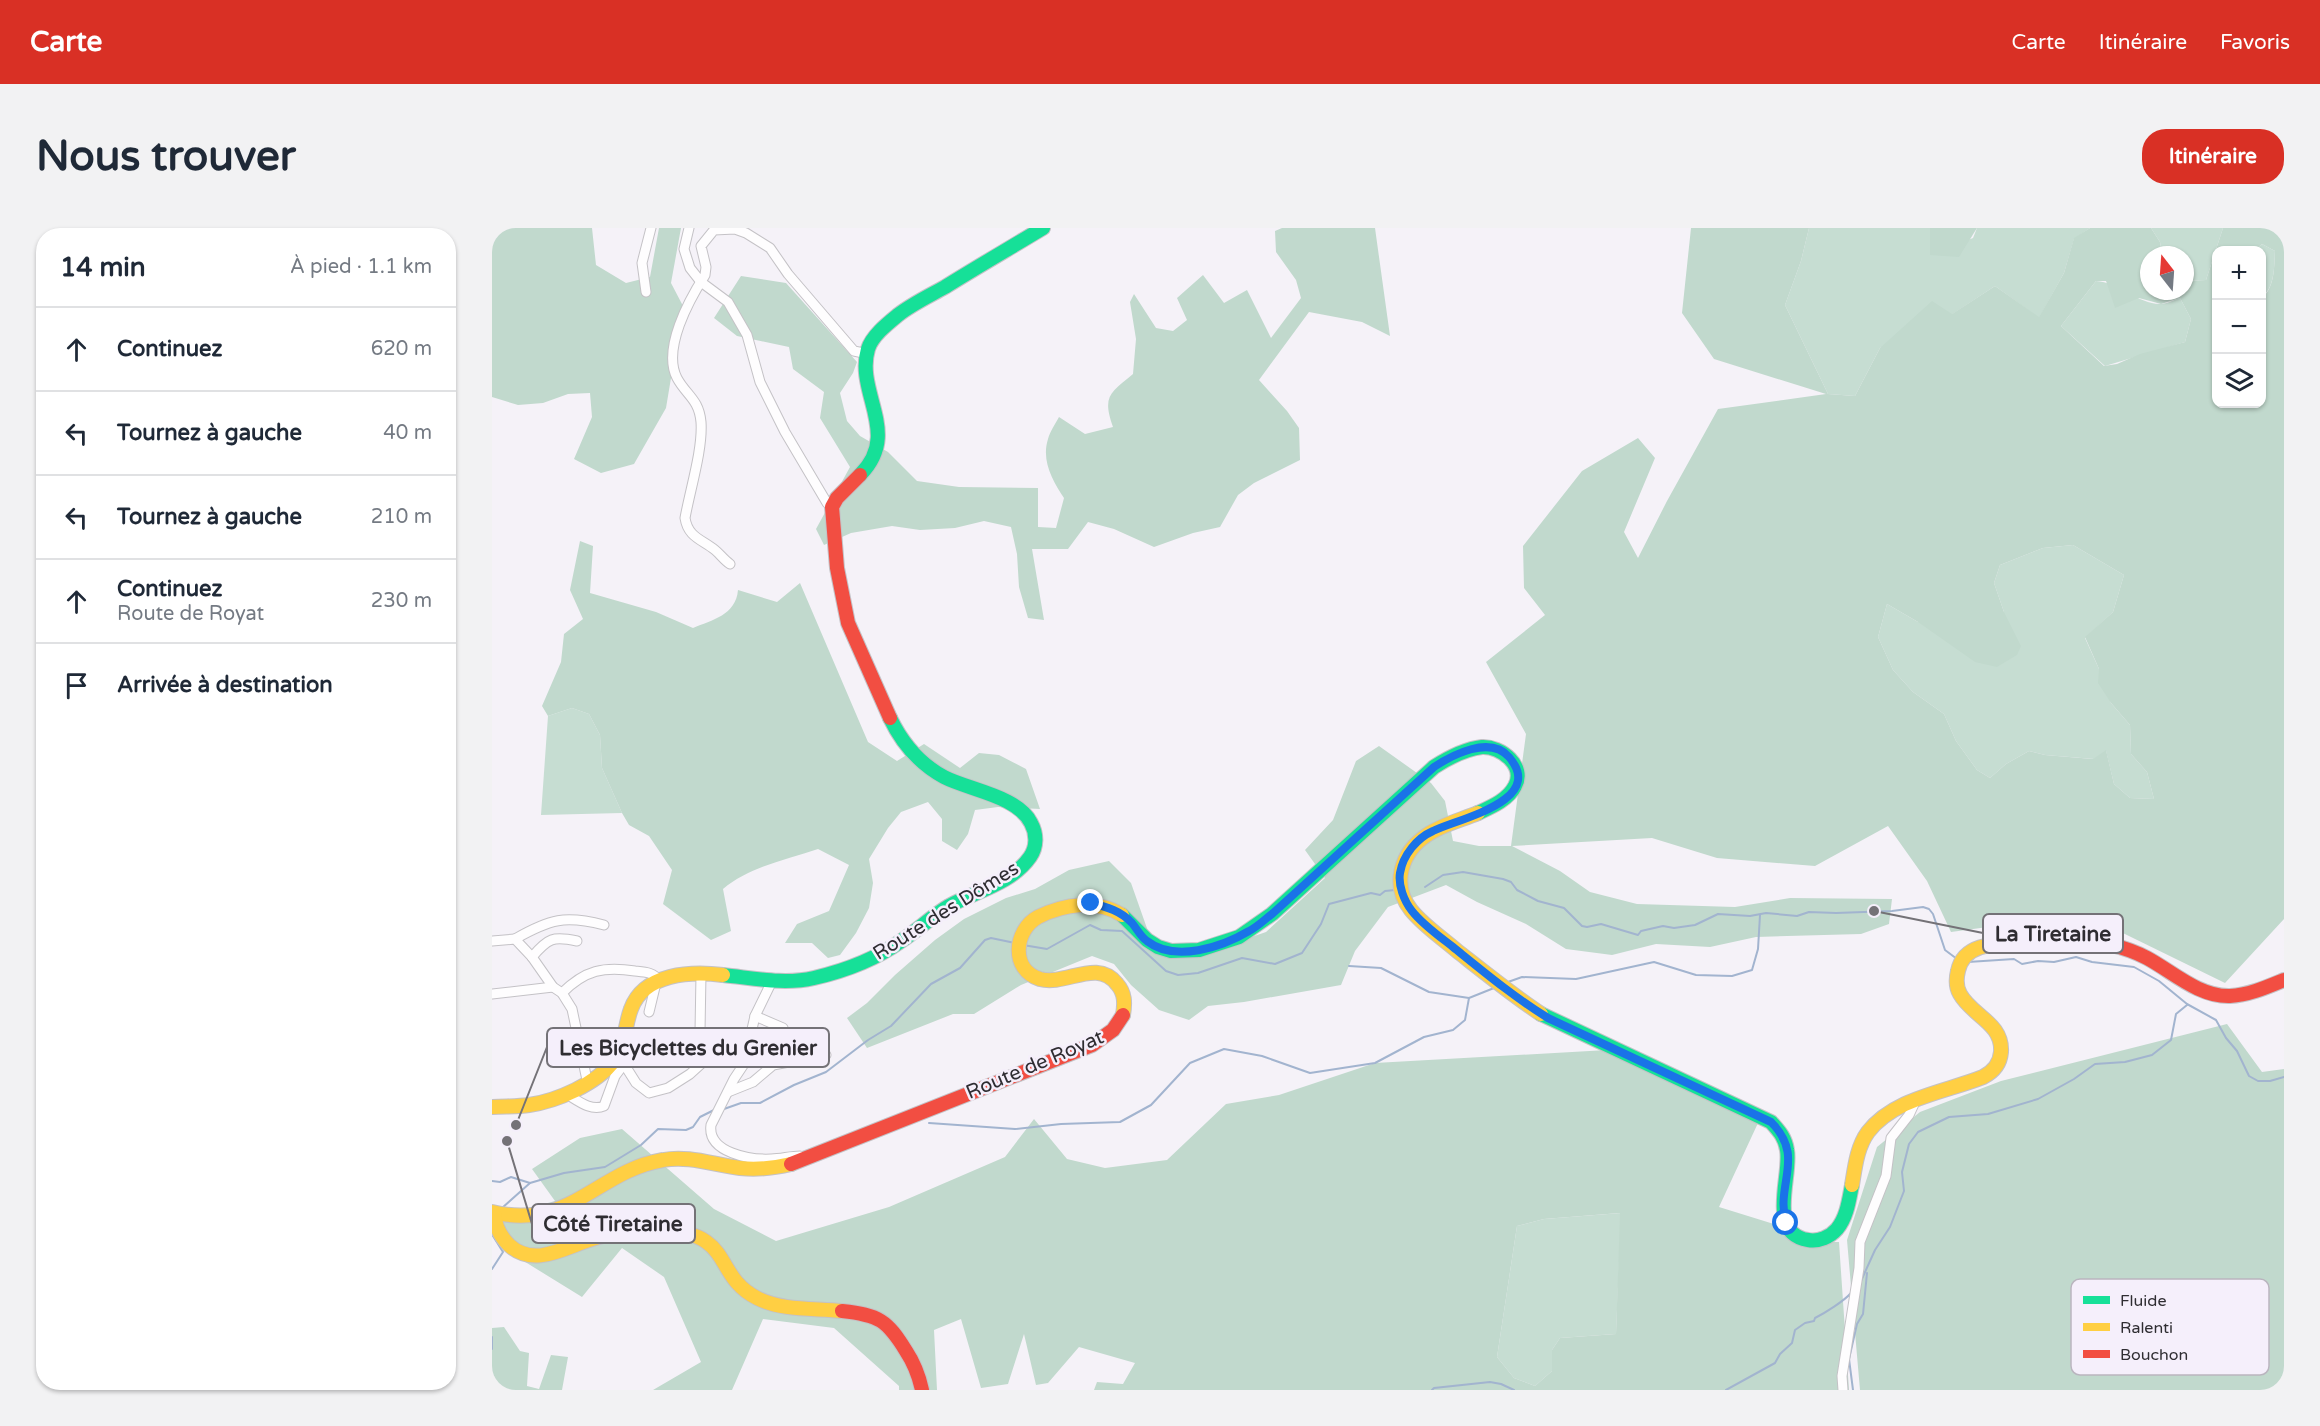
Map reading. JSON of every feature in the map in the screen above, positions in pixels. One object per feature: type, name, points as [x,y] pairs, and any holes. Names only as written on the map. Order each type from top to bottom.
[{"type":"main road","points":[[832,507],[837,498],[869,466],[877,450],[878,433],[866,366],[868,348],[876,335],[899,314],[1043,228]]},
{"type":"main road","name":"Route des Dômes","points":[[492,1107],[532,1105],[566,1093],[605,1069],[615,1059],[625,1034],[630,1008],[636,997],[658,982],[684,974],[802,981],[867,960],[897,944],[947,907],[1012,874],[1029,859],[1035,848],[1036,835],[1032,822],[1024,811],[1013,803],[947,778],[924,764],[903,741],[856,641],[843,604],[832,507]]},
{"type":"main road","name":"Route de Royat","points":[[493,1212],[518,1218],[544,1214],[566,1206],[629,1171],[666,1158],[682,1158],[740,1168],[762,1169],[803,1160],[1092,1045],[1106,1038],[1114,1029],[1124,1010],[1125,1000],[1122,989],[1107,973],[1097,971],[1050,981],[1036,978],[1026,968],[1018,952],[1020,937],[1026,925],[1043,915],[1091,903],[1113,909],[1130,921],[1147,941],[1163,949],[1180,952],[1227,942],[1251,931],[1434,767],[1461,752],[1476,748],[1496,749],[1505,753],[1516,769],[1518,777],[1515,786],[1509,795],[1484,811],[1432,831],[1420,839],[1402,864],[1400,875],[1406,902],[1427,925],[1520,1001],[1548,1018],[1771,1122],[1780,1132],[1788,1153],[1783,1211],[1786,1223],[1801,1238],[1812,1241],[1824,1239],[1834,1232],[1848,1207],[1855,1162],[1859,1148],[1868,1133],[1888,1114],[1915,1102]]},
{"type":"main road","points":[[1915,1102],[1986,1076],[1998,1064],[2002,1053],[2002,1043],[1997,1031],[1968,1006],[1960,995],[1956,973],[1964,958],[1987,945],[2083,940],[2116,945],[2136,952],[2195,988],[2211,994],[2227,996],[2246,993],[2284,980]]},
{"type":"main road","points":[[493,1212],[494,1226],[506,1243],[525,1255],[534,1257],[554,1253],[586,1240],[636,1232],[670,1231],[688,1233],[702,1238],[716,1247],[733,1277],[756,1298],[779,1305],[866,1316],[892,1328],[919,1374],[922,1390]]},
{"type":"street","points":[[646,292],[642,263],[651,228]]},
{"type":"street","points":[[689,228],[684,249],[690,268],[701,282],[728,302],[747,335],[765,392],[826,503],[832,507]]},
{"type":"street","points":[[729,564],[716,551],[692,536],[686,527],[685,518],[701,424],[695,400],[677,379],[672,364],[672,346],[676,334],[705,275],[706,267],[701,246],[708,235],[722,228],[735,229],[770,248],[788,274],[854,351],[868,354]]},
{"type":"street","points":[[492,941],[515,939],[538,926],[557,920],[579,918],[604,925]]},
{"type":"street","points":[[515,939],[532,957],[553,987],[562,993],[572,1009],[587,1080]]},
{"type":"street","points":[[532,957],[543,943],[554,939],[578,941]]},
{"type":"street","points":[[562,993],[578,979],[606,969],[616,968],[651,973],[658,982],[649,1012]]},
{"type":"street","points":[[701,974],[699,1032],[712,1054]]},
{"type":"street","points":[[772,981],[755,1016],[744,1064],[711,1125],[712,1137],[717,1145],[741,1156],[759,1159],[800,1156],[803,1160]]},
{"type":"street","points":[[492,994],[553,987]]},
{"type":"street","points":[[755,1016],[783,1028]]},
{"type":"street","points":[[566,1093],[585,1106],[600,1108],[604,1106],[615,1076],[624,1064],[629,1043],[625,1034]]},
{"type":"street","points":[[624,1064],[636,1083],[649,1093],[662,1091],[690,1074],[712,1054],[739,1051],[746,1053]]},
{"type":"street","points":[[728,1092],[753,1082],[774,1065],[826,1056]]},
{"type":"street","points":[[1843,1390],[1842,1376],[1859,1268],[1860,1242],[1886,1176],[1891,1138],[1915,1102]]},
{"type":"green space","points":[[492,228],[592,228],[596,265],[626,283],[650,277],[659,228],[681,228],[671,283],[683,306],[666,408],[634,464],[601,473],[574,459],[592,417],[590,393],[568,394],[543,403],[518,405],[492,397]]},
{"type":"green space","points":[[1282,228],[1375,228],[1390,336],[1362,322],[1309,312],[1259,380],[1299,428],[1300,460],[1254,483],[1238,495],[1220,527],[1193,533],[1154,547],[1114,529],[1088,522],[1068,549],[1032,549],[1044,620],[1028,618],[1019,587],[1017,554],[1011,527],[984,521],[955,528],[920,530],[892,526],[851,533],[824,545],[816,529],[850,467],[820,418],[824,392],[793,369],[789,347],[737,336],[714,318],[741,276],[786,283],[857,362],[840,393],[847,421],[860,436],[888,452],[917,481],[959,487],[1038,488],[1038,527],[1056,528],[1064,498],[1052,478],[1047,463],[1046,447],[1049,436],[1059,417],[1085,434],[1113,427],[1108,408],[1110,396],[1133,374],[1136,339],[1130,302],[1134,294],[1156,328],[1173,331],[1187,320],[1177,298],[1203,275],[1224,303],[1247,290],[1271,338],[1301,298],[1296,280],[1276,252],[1275,231]]},
{"type":"green space","points":[[1691,228],[1809,228],[1801,261],[1785,305],[1828,394],[1855,396],[1880,348],[1932,301],[1952,314],[1995,286],[2039,317],[2064,273],[2074,238],[2090,228],[2151,228],[2161,246],[2140,246],[2140,298],[2115,308],[2106,281],[2096,281],[2061,326],[2104,366],[2185,342],[2191,319],[2181,300],[2194,300],[2194,281],[2206,280],[2212,262],[2212,408],[2266,408],[2266,293],[2272,283],[2275,251],[2262,244],[2260,246],[2217,246],[2223,228],[2284,228],[2284,919],[2225,983],[2084,914],[1951,932],[1927,881],[1888,826],[1815,866],[1717,858],[1652,838],[1512,846],[1560,871],[1590,892],[1637,904],[1735,907],[1790,898],[1892,899],[1889,924],[1861,934],[1756,937],[1710,947],[1656,944],[1612,955],[1566,949],[1526,924],[1446,885],[1388,907],[1355,951],[1341,985],[1208,1006],[1189,1020],[1159,1010],[1131,985],[1114,964],[1092,956],[1021,985],[974,1014],[953,1014],[867,1048],[847,1018],[867,1003],[895,975],[935,940],[964,919],[1006,898],[1035,889],[1069,870],[1109,861],[1131,883],[1155,951],[1194,957],[1266,932],[1325,878],[1305,850],[1333,820],[1356,761],[1379,746],[1431,783],[1445,801],[1453,841],[1479,846],[1511,846],[1526,734],[1486,662],[1545,615],[1524,588],[1523,546],[1582,471],[1638,438],[1655,458],[1624,532],[1638,558],[1718,409],[1826,394],[1714,359],[1682,313]],"holes":[[[2073,545],[2124,575],[2113,612],[2085,637],[2099,669],[2098,683],[2130,725],[2131,754],[2147,772],[2154,799],[2130,798],[2114,784],[2106,750],[2093,759],[2045,755],[2029,751],[2006,764],[1990,778],[1977,770],[1956,741],[1944,714],[1913,692],[1893,670],[1878,637],[1887,604],[1918,622],[1975,662],[1997,667],[2017,655],[2021,646],[2004,612],[1994,583],[2000,565],[2043,548]]]},
{"type":"green space","points":[[1809,228],[1930,228],[1930,255],[1973,238],[1977,228],[2090,228],[2074,239],[2064,273],[2039,318],[1995,286],[1951,315],[1880,348],[1855,396],[1828,394],[1785,305],[1801,261]]},
{"type":"green space","points":[[1930,228],[1977,228],[1959,257],[1930,255]]},
{"type":"green space","points":[[2151,228],[2223,228],[2217,246],[2212,246],[2212,262],[2206,280],[2194,281],[2194,246],[2161,246]]},
{"type":"green space","points":[[2266,246],[2275,251],[2274,270],[2266,293]]},
{"type":"green space","points":[[2096,281],[2112,285],[2140,300],[2153,303],[2163,304],[2181,300],[2191,319],[2185,342],[2105,366],[2061,326]]},
{"type":"green space","points":[[2146,300],[2174,300],[2161,304]]},
{"type":"green space","points":[[580,541],[593,546],[590,593],[656,612],[693,628],[728,611],[733,605],[738,590],[777,602],[800,583],[868,742],[897,761],[924,744],[960,768],[979,753],[999,755],[1026,769],[1040,809],[998,807],[975,810],[968,834],[957,850],[942,841],[942,819],[928,802],[901,812],[869,859],[873,883],[869,908],[856,933],[840,955],[828,958],[812,943],[785,943],[797,924],[829,911],[849,865],[818,849],[744,875],[723,889],[731,931],[711,940],[663,904],[672,870],[649,836],[629,825],[622,813],[602,768],[600,735],[589,714],[572,708],[548,716],[542,706],[561,662],[564,634],[583,619],[570,590]]},
{"type":"green space","points":[[2073,545],[2124,575],[2113,612],[2085,638],[2111,703],[2130,725],[2131,754],[2147,772],[2154,799],[2130,798],[2114,784],[2106,751],[2094,759],[2045,755],[2029,751],[2006,764],[1990,778],[1977,770],[1956,741],[1944,714],[1913,692],[1893,670],[1878,637],[1887,604],[1918,622],[2004,612],[1994,583],[2000,565],[2043,548]]},
{"type":"green space","points":[[572,708],[589,714],[600,735],[602,768],[622,813],[541,815],[548,716]]},
{"type":"green space","points":[[2227,1024],[2262,1072],[2284,1069],[2284,1390],[1860,1390],[1847,1240],[1877,1147],[1920,1112],[2001,1081]]},
{"type":"green space","points":[[1607,1050],[1758,1123],[1719,1207],[1777,1225],[1804,1242],[1839,1242],[1849,1390],[1094,1390],[1097,1382],[1123,1384],[1135,1363],[1079,1347],[1048,1383],[1036,1385],[1024,1334],[1008,1384],[981,1388],[961,1319],[934,1330],[937,1390],[899,1390],[899,1386],[834,1328],[763,1319],[732,1390],[653,1390],[701,1362],[664,1277],[622,1248],[582,1297],[522,1260],[502,1225],[508,1214],[555,1201],[532,1169],[580,1138],[622,1129],[714,1209],[776,1241],[889,1207],[1005,1157],[1034,1119],[1067,1159],[1105,1168],[1167,1160],[1226,1104],[1279,1095],[1375,1063]],"holes":[[[1620,1213],[1616,1334],[1560,1338],[1552,1350],[1552,1371],[1535,1386],[1514,1378],[1497,1357],[1517,1226],[1544,1219]]]},
{"type":"green space","points":[[1621,1213],[1616,1334],[1560,1338],[1552,1350],[1552,1371],[1535,1386],[1514,1378],[1497,1357],[1517,1226],[1544,1219]]},
{"type":"green space","points":[[504,1327],[520,1351],[529,1353],[527,1386],[539,1389],[551,1355],[568,1357],[562,1390],[492,1390],[492,1328]]},
{"type":"waterway","points":[[1425,887],[1443,875],[1463,872],[1503,879],[1511,882],[1517,890],[1538,901],[1564,908],[1582,926],[1601,924],[1638,935],[1641,931],[1663,926],[1674,928],[1695,925],[1718,914],[1750,916],[1766,913],[1797,916],[1809,912],[1892,911],[1923,907],[1929,909],[1933,914],[1945,950],[1957,959]]},
{"type":"waterway","points":[[1023,945],[1047,949],[1090,925],[1101,930],[1122,931],[1166,971],[1178,975],[1198,973],[1242,958],[1275,964],[1302,953],[1321,924],[1329,904],[1371,893],[1380,895],[1385,891],[1395,890]]},
{"type":"waterway","points":[[1508,982],[1522,977],[1576,979],[1654,962],[1696,975],[1732,976],[1752,970],[1758,949],[1760,915]]},
{"type":"waterway","points":[[724,1109],[741,1103],[760,1103],[794,1085],[826,1072],[868,1040],[891,1026],[931,984],[960,968],[985,940],[991,938],[1015,943]]},
{"type":"waterway","points":[[1968,962],[2014,959],[2022,964],[2038,961],[2054,962],[2076,957],[2092,962],[2134,967],[2159,981],[2187,1004],[2216,1020],[2226,1038],[2237,1051],[2249,1076],[2258,1081],[2270,1081],[2284,1077]]},
{"type":"waterway","points":[[1349,966],[1381,968],[1429,992],[1469,998]]},
{"type":"waterway","points":[[929,1123],[1015,1129],[1061,1124],[1120,1122],[1151,1105],[1190,1063],[1224,1049],[1262,1056],[1310,1073],[1375,1063],[1424,1037],[1453,1030],[1465,1020],[1469,998],[1494,988]]},
{"type":"waterway","points":[[1861,1281],[1875,1250],[1890,1227],[1904,1191],[1902,1172],[1909,1144],[1918,1132],[1949,1117],[1988,1114],[2038,1099],[2095,1064],[2125,1062],[2152,1055],[2171,1040],[2176,1014],[2187,1005]]},
{"type":"waterway","points":[[492,1181],[500,1182],[511,1177],[530,1183],[564,1173],[605,1167],[641,1145],[658,1129],[686,1130],[693,1127],[700,1117],[714,1110]]},
{"type":"waterway","points":[[502,1208],[530,1183]]},
{"type":"waterway","points":[[492,1269],[503,1252],[493,1236]]},
{"type":"waterway","points":[[1853,1390],[1849,1359],[1857,1324],[1863,1314],[1867,1273]]},
{"type":"waterway","points":[[1726,1390],[1775,1363],[1780,1354],[1792,1343],[1795,1330],[1805,1323],[1814,1321],[1851,1293]]},
{"type":"waterway","points":[[492,1337],[492,1349]]},
{"type":"waterway","points":[[1432,1390],[1490,1382],[1514,1390]]},
{"type":"traffic: fast","points":[[860,475],[872,459],[877,444],[878,428],[867,381],[866,365],[868,349],[873,339],[909,307],[1043,228]]},
{"type":"traffic: fast","points":[[723,975],[791,981],[814,978],[848,968],[891,947],[949,906],[1013,874],[1030,857],[1035,845],[1035,836],[1033,827],[1025,814],[1004,800],[954,782],[935,772],[912,752],[890,718]]},
{"type":"traffic: fast","points":[[1122,915],[1147,940],[1171,951],[1199,950],[1239,937],[1272,914],[1434,767],[1451,757],[1482,747],[1497,750],[1510,759],[1517,771],[1518,779],[1508,795],[1478,813]]},
{"type":"traffic: fast","points":[[1541,1014],[1771,1122],[1781,1134],[1786,1145],[1788,1161],[1784,1215],[1788,1227],[1795,1235],[1808,1240],[1816,1240],[1828,1237],[1834,1232],[1845,1214],[1852,1185]]},
{"type":"traffic: slow","points":[[1478,813],[1438,828],[1418,842],[1405,860],[1400,880],[1401,890],[1411,910],[1427,926],[1541,1014]]},
{"type":"traffic: slow","points":[[1122,915],[1091,905],[1059,909],[1038,917],[1030,923],[1020,940],[1019,949],[1024,967],[1030,974],[1040,979],[1060,979],[1091,973],[1100,973],[1109,977],[1120,987],[1123,995],[1123,1015]]},
{"type":"traffic: slow","points":[[1852,1185],[1861,1144],[1879,1120],[1921,1097],[1983,1077],[1998,1064],[2001,1052],[1997,1034],[1965,1002],[1958,989],[1958,971],[1967,954],[1975,949],[1994,944],[2075,941]]},
{"type":"traffic: slow","points":[[492,1107],[524,1106],[552,1100],[597,1077],[618,1055],[631,1009],[637,997],[657,981],[683,975],[723,975]]},
{"type":"traffic: slow","points":[[492,1212],[519,1216],[563,1207],[619,1175],[663,1160],[692,1160],[753,1169],[791,1164]]},
{"type":"traffic: slow","points":[[494,1213],[497,1226],[506,1242],[519,1252],[530,1255],[553,1253],[588,1240],[622,1232],[662,1230],[685,1233],[701,1239],[712,1247],[733,1278],[743,1289],[757,1298],[788,1307],[842,1311]]},
{"type":"traffic: jam","points":[[860,475],[837,498],[832,507],[837,568],[848,623],[890,718]]},
{"type":"traffic: jam","points":[[2075,941],[2103,943],[2130,950],[2187,983],[2219,995],[2244,994],[2284,980]]},
{"type":"traffic: jam","points":[[791,1164],[1092,1045],[1113,1030],[1123,1015]]},
{"type":"traffic: jam","points":[[842,1311],[874,1317],[887,1326],[911,1360],[922,1390]]},
{"type":"place","name":"La Tiretaine","points":[[1874,911]]},
{"type":"place","name":"Les Bicyclettes du Grenier","points":[[516,1125]]},
{"type":"place","name":"Côté Tiretaine","points":[[507,1141]]},
{"type":"route","points":[[1091,903],[1113,909],[1130,921],[1147,941],[1163,949],[1180,952],[1227,942],[1251,931],[1272,914],[1434,767],[1461,752],[1476,748],[1496,749],[1505,753],[1516,769],[1518,777],[1515,786],[1499,804],[1432,831],[1420,839],[1402,864],[1400,875],[1406,902],[1427,925],[1520,1001],[1548,1018],[1771,1122],[1785,1141],[1788,1153],[1783,1197],[1786,1223]]}]
